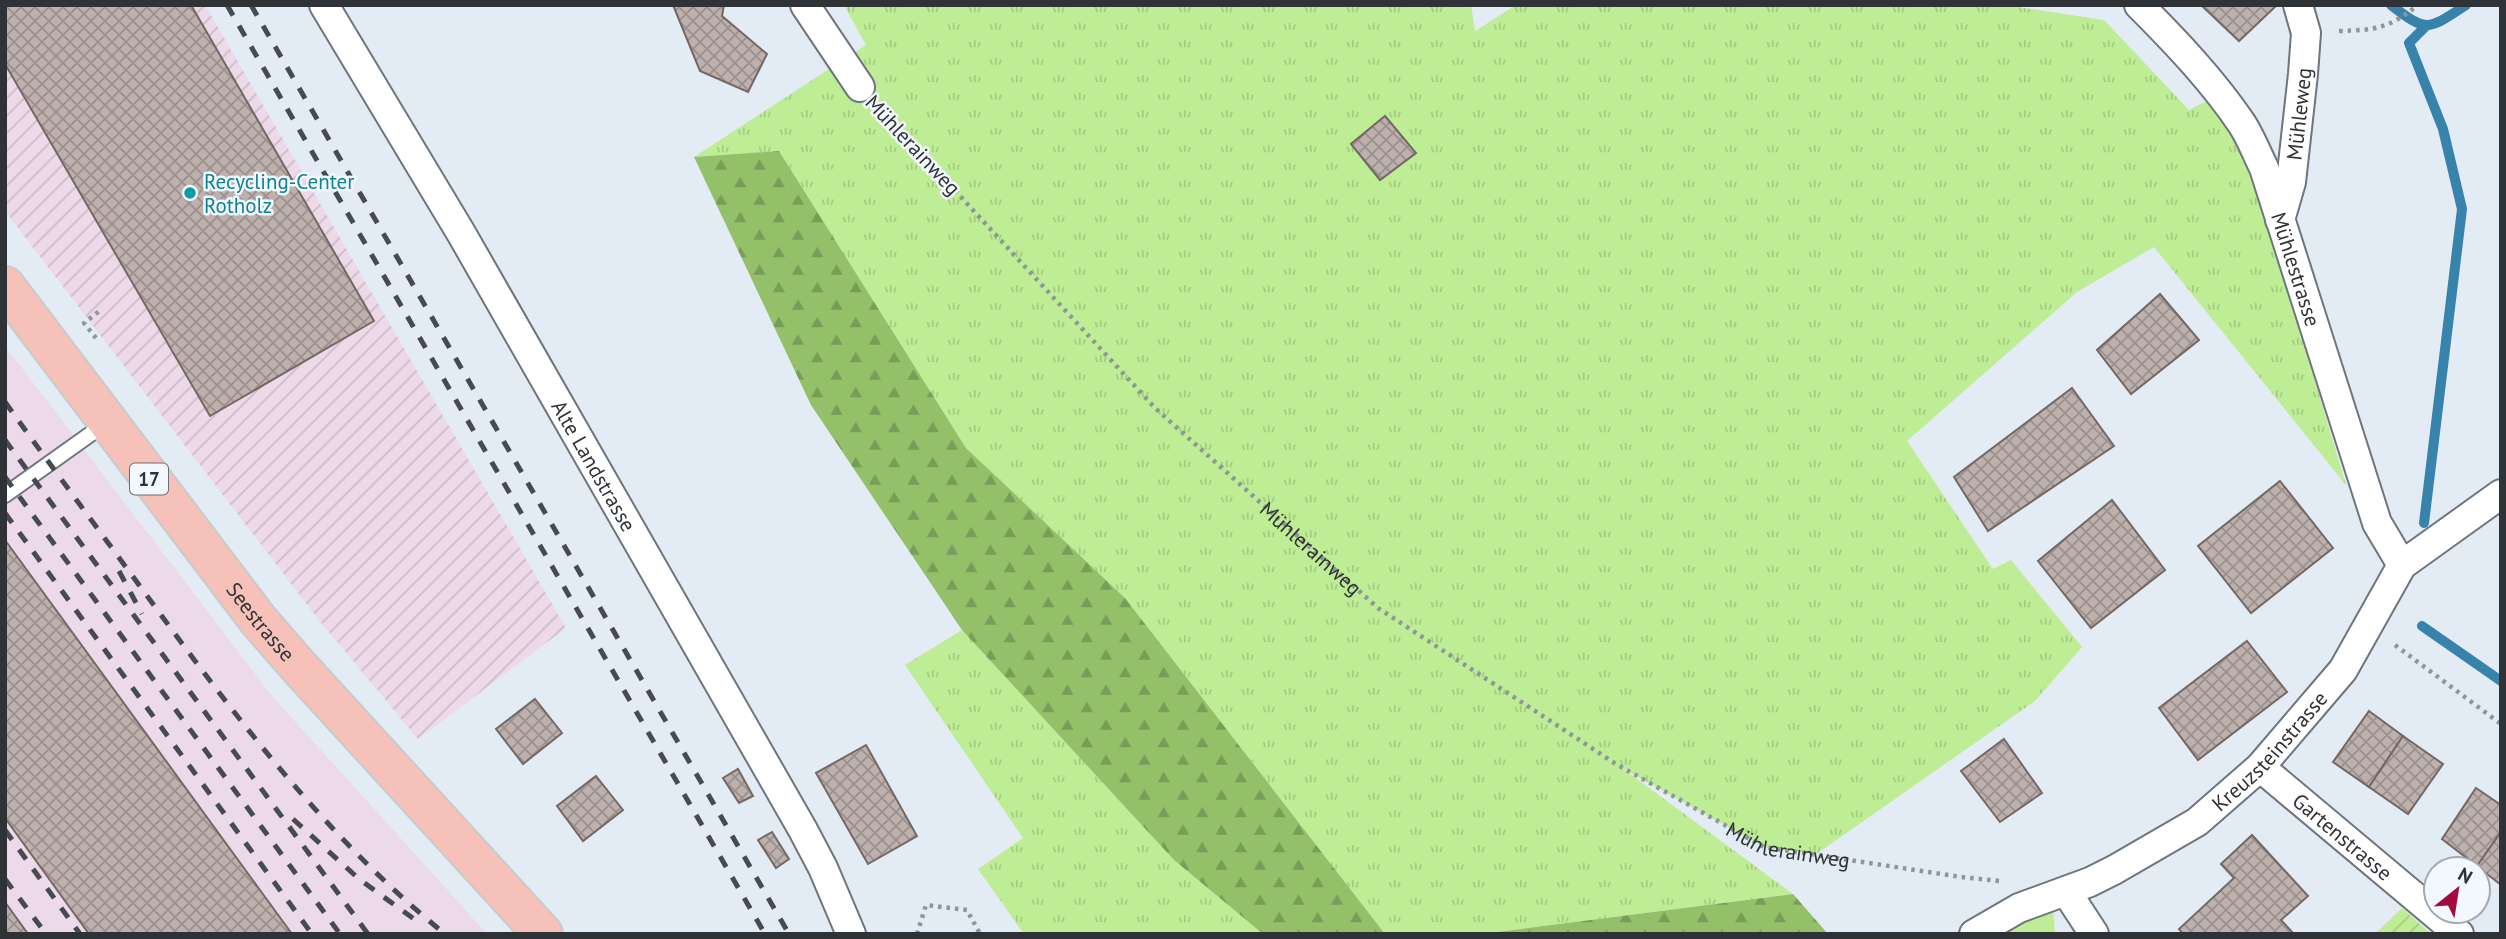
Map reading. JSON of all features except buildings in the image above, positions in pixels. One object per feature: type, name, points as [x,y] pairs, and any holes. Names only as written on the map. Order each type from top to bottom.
[{"type":"main road","name":"Seestrasse","points":[[5,286],[226,579],[299,667],[544,934]]},
{"type":"street","name":"Alte Landstrasse","points":[[324,5],[495,292],[803,830],[823,868],[851,934]]},
{"type":"street","name":"Mühlerainweg","points":[[805,5],[860,87]]},
{"type":"street","name":"Mühlestrasse","points":[[2139,5],[2182,48],[2244,126],[2264,168],[2377,523],[2402,565]]},
{"type":"street","name":"Mühleweg","points":[[2280,220],[2291,182],[2306,33],[2298,5]]},
{"type":"street","name":"Kreuzsteinstrasse","points":[[1975,934],[2010,912],[2114,870],[2197,822],[2260,767],[2343,670],[2402,565],[2501,494]]},
{"type":"street","name":"Gartenstrasse","points":[[2260,767],[2459,934]]},
{"type":"street","points":[[2066,891],[2094,934]]},
{"type":"lane","points":[[5,495],[107,422]]},
{"type":"path","points":[[2306,33],[2377,29],[2397,21],[2417,5]]},
{"type":"path","name":"Mühlerainweg","points":[[860,87],[1155,408],[1378,608],[1616,764],[1765,847],[1961,877]]},
{"type":"path","points":[[88,326],[84,323],[102,309]]},
{"type":"path","points":[[2368,624],[2501,724]]},
{"type":"path","points":[[917,934],[926,905],[967,910],[980,934]]},
{"type":"shaded area","points":[[5,5],[205,5],[566,628],[418,739],[318,619],[5,211]]},
{"type":"shaded area","points":[[5,346],[272,696],[487,934],[5,934]]},
{"type":"green space","points":[[844,5],[1471,5],[1475,31],[1516,5],[2005,5],[2104,20],[2189,110],[2209,100],[2227,127],[2257,187],[2346,485],[2154,247],[2077,292],[1907,441],[1993,569],[2011,560],[2082,647],[2035,701],[1815,855],[1764,847],[1622,768],[1793,894],[1482,934],[1385,934],[1125,598],[966,448],[779,151],[694,157],[866,45]]},
{"type":"green space","points":[[779,151],[966,448],[1125,598],[1385,934],[1263,934],[1174,860],[962,630],[811,405],[694,157]]},
{"type":"green space","points":[[962,630],[1174,860],[1263,934],[1024,934],[978,869],[1023,838],[905,665]]},
{"type":"green space","points":[[1793,894],[1828,934],[1482,934]]},
{"type":"green space","points":[[2052,897],[2055,934],[1974,934]]},
{"type":"green space","points":[[2402,908],[2431,934],[2375,934]]},
{"type":"waterway","points":[[2391,5],[2413,20],[2428,25],[2466,5]]},
{"type":"waterway","points":[[2424,523],[2462,209],[2443,129],[2409,43],[2425,27]]},
{"type":"waterway","points":[[2422,626],[2501,681]]},
{"type":"railway","points":[[227,5],[765,934]]},
{"type":"railway","points":[[251,5],[789,934]]},
{"type":"railway","points":[[5,402],[186,649],[288,779],[363,860],[445,934]]},
{"type":"railway","points":[[5,440],[368,934]]},
{"type":"railway","points":[[5,477],[340,934]]},
{"type":"railway","points":[[5,513],[312,934]]},
{"type":"railway","points":[[119,571],[142,614]]},
{"type":"railway","points":[[293,819],[359,879],[414,919]]},
{"type":"railway","points":[[5,830],[80,934]]},
{"type":"railway","points":[[5,879],[46,934]]},
{"type":"place","name":"Recycling-Center Rotholz","points":[[190,193]]}]
